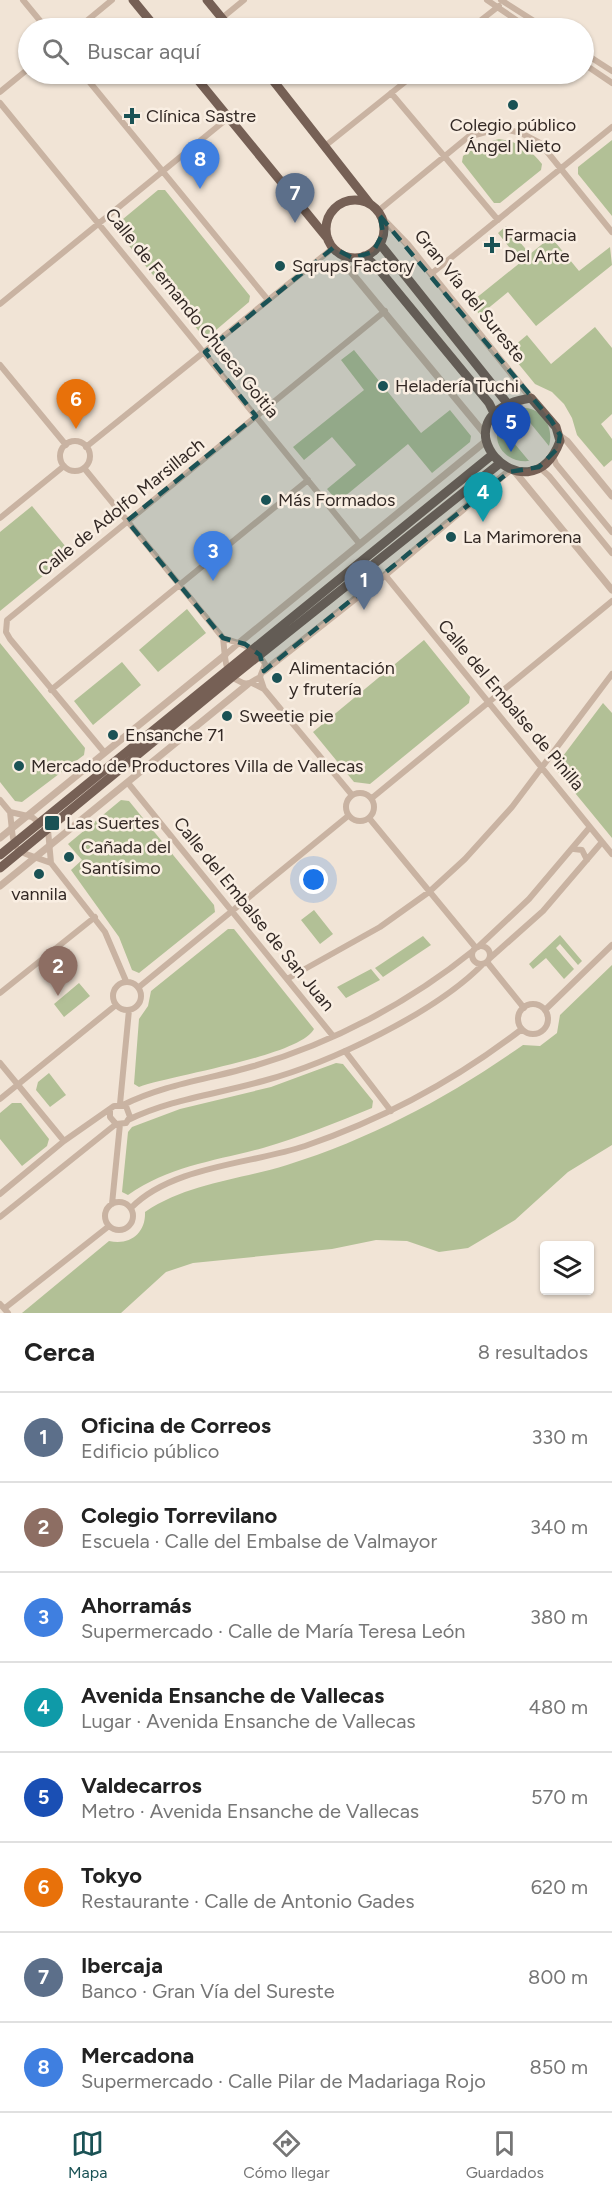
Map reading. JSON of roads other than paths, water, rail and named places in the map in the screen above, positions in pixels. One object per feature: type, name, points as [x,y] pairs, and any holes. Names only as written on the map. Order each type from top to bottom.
[{"type":"main road","points":[[133,0],[148,18]]},
{"type":"main road","points":[[207,0],[222,18]]},
{"type":"main road","points":[[201,84],[331,244],[342,255],[353,258],[364,256],[380,244],[383,233],[376,211],[350,200],[333,210],[326,229],[331,244]]},
{"type":"main road","name":"Gran Vía del Sureste","points":[[276,84],[376,211]]},
{"type":"main road","points":[[380,244],[507,403]]},
{"type":"main road","points":[[364,256],[377,267],[489,403],[494,413]]},
{"type":"main road","points":[[531,398],[551,420],[560,436],[553,456],[539,468],[513,471],[500,464],[492,455],[485,438],[489,419],[507,403],[531,398]]},
{"type":"main road","points":[[257,652],[492,455]]},
{"type":"main road","points":[[0,855],[500,464]]},
{"type":"main road","points":[[0,868],[48,830],[229,674]]},
{"type":"street","points":[[23,0],[38,18]]},
{"type":"street","points":[[90,18],[112,0]]},
{"type":"street","points":[[222,18],[244,0]]},
{"type":"street","points":[[487,0],[512,18]]},
{"type":"street","points":[[484,18],[504,1],[530,18]]},
{"type":"street","points":[[594,59],[612,71]]},
{"type":"street","points":[[594,71],[612,83]]},
{"type":"street","points":[[0,92],[18,77]]},
{"type":"street","points":[[91,84],[268,300]]},
{"type":"street","points":[[325,146],[402,84]]},
{"type":"street","points":[[391,93],[498,220]]},
{"type":"street","name":"Calle de Fernando Chueca Goitia","points":[[0,103],[359,543]]},
{"type":"street","points":[[0,304],[228,118]]},
{"type":"street","points":[[432,274],[612,127]]},
{"type":"street","points":[[376,211],[468,137],[500,128],[521,133],[540,143],[612,232]]},
{"type":"street","name":"Gran Vía del Sureste","points":[[376,211],[432,274],[531,398]]},
{"type":"street","points":[[86,447],[268,300],[331,244]]},
{"type":"street","points":[[0,838],[225,655],[485,438],[385,311],[351,272],[342,255]]},
{"type":"street","name":"Calle de Adolfo Marsillach","points":[[104,752],[10,639],[6,632],[7,620],[385,311]]},
{"type":"street","points":[[0,365],[66,445]]},
{"type":"street","points":[[560,436],[567,441],[612,496]]},
{"type":"street","points":[[75,442],[86,447],[90,458],[84,468],[73,471],[64,466],[61,455],[66,445],[75,442]]},
{"type":"street","points":[[553,456],[556,464],[612,532]]},
{"type":"street","points":[[0,518],[64,466]]},
{"type":"street","points":[[84,468],[223,638],[257,652],[265,664],[262,674],[264,689]]},
{"type":"street","points":[[539,468],[549,476],[612,553]]},
{"type":"street","points":[[0,886],[513,471],[612,590]]},
{"type":"street","points":[[51,690],[308,480]]},
{"type":"street","name":"Calle del Embalse de Pinilla","points":[[385,575],[543,767],[612,855]]},
{"type":"street","points":[[372,798],[612,601]]},
{"type":"street","points":[[223,638],[229,674],[264,689],[352,795]]},
{"type":"street","points":[[286,979],[380,927],[429,892],[480,843],[512,807],[612,674]]},
{"type":"street","name":"Calle del Embalse de San Juan","points":[[128,783],[333,1036]]},
{"type":"street","points":[[348,816],[346,805],[352,795],[359,792],[372,798]]},
{"type":"street","points":[[348,816],[358,821],[369,818],[374,810],[372,798]]},
{"type":"street","points":[[0,800],[10,812],[40,822],[48,830],[51,838],[49,846],[51,863]]},
{"type":"street","points":[[10,812],[10,830],[14,844],[21,852],[51,863],[95,917],[116,952],[126,981],[139,987]]},
{"type":"street","points":[[139,987],[348,816]]},
{"type":"street","points":[[369,818],[476,948],[475,961],[486,962],[524,1008]]},
{"type":"street","points":[[0,1194],[64,1141],[121,1104],[172,1085],[255,1066],[333,1036],[400,1002],[476,948],[529,899],[574,849],[590,827]]},
{"type":"street","points":[[0,1217],[118,1124],[175,1102],[266,1080],[345,1051],[425,1007],[486,962],[543,910],[602,842]]},
{"type":"street","points":[[574,849],[582,850],[587,860]]},
{"type":"street","points":[[0,993],[95,917]]},
{"type":"street","points":[[545,1010],[612,945]]},
{"type":"street","points":[[476,948],[488,949],[486,962]]},
{"type":"street","points":[[126,981],[115,988],[113,997],[116,1005],[129,1010],[137,1006],[141,999],[139,987]]},
{"type":"street","points":[[0,1099],[116,1005]]},
{"type":"street","points":[[534,1005],[545,1010],[548,1020],[540,1032],[530,1034],[522,1029],[519,1019],[524,1008],[534,1005]]},
{"type":"street","points":[[121,1104],[129,1010]]},
{"type":"street","points":[[118,1124],[112,1203],[105,1214],[109,1226],[117,1230],[126,1228],[132,1222],[131,1208],[139,1200],[174,1181],[305,1146],[391,1111],[450,1079],[522,1029]]},
{"type":"street","points":[[345,1051],[391,1111]]},
{"type":"street","points":[[0,1063],[64,1141]]},
{"type":"street","points":[[123,1084],[125,1092],[133,1096],[140,1096]]},
{"type":"street","points":[[121,1104],[129,1111],[128,1120]]},
{"type":"street","points":[[110,1111],[110,1117],[118,1124]]},
{"type":"street","points":[[101,1136],[108,1136],[117,1144]]},
{"type":"street","points":[[112,1203],[124,1203],[131,1208]]},
{"type":"street","points":[[4,1308],[109,1226]]},
{"type":"place","name":"Colegio público Ángel Nieto","points":[[513,105]]},
{"type":"place","name":"Clínica Sastre","points":[[132,116]]},
{"type":"place","name":"Mercadona","points":[[200,189]]},
{"type":"place","name":"Ibercaja","points":[[295,223]]},
{"type":"place","name":"Farmacia Del Arte","points":[[492,245]]},
{"type":"place","name":"Sqrups Factory","points":[[280,266]]},
{"type":"place","name":"Heladería Tuchi","points":[[383,386]]},
{"type":"place","name":"Tokyo","points":[[76,429]]},
{"type":"place","name":"Valdecarros","points":[[511,452]]},
{"type":"place","name":"Más Formados","points":[[266,500]]},
{"type":"place","name":"Avenida Ensanche de Vallecas","points":[[483,522]]},
{"type":"place","name":"La Marimorena","points":[[451,537]]},
{"type":"place","name":"Ahorramás","points":[[213,581]]},
{"type":"place","name":"Oficina de Correos","points":[[364,610]]},
{"type":"place","name":"Alimentación y frutería","points":[[277,678]]},
{"type":"place","name":"Sweetie pie","points":[[227,716]]},
{"type":"place","name":"Ensanche 71","points":[[113,735]]},
{"type":"place","name":"Mercado de Productores Villa de Vallecas","points":[[19,766]]},
{"type":"place","name":"Las Suertes","points":[[52,823]]},
{"type":"place","name":"Cañada del Santísimo","points":[[69,857]]},
{"type":"place","name":"vannila","points":[[39,874]]},
{"type":"place","name":"Colegio Torrevilano","points":[[58,996]]}]
